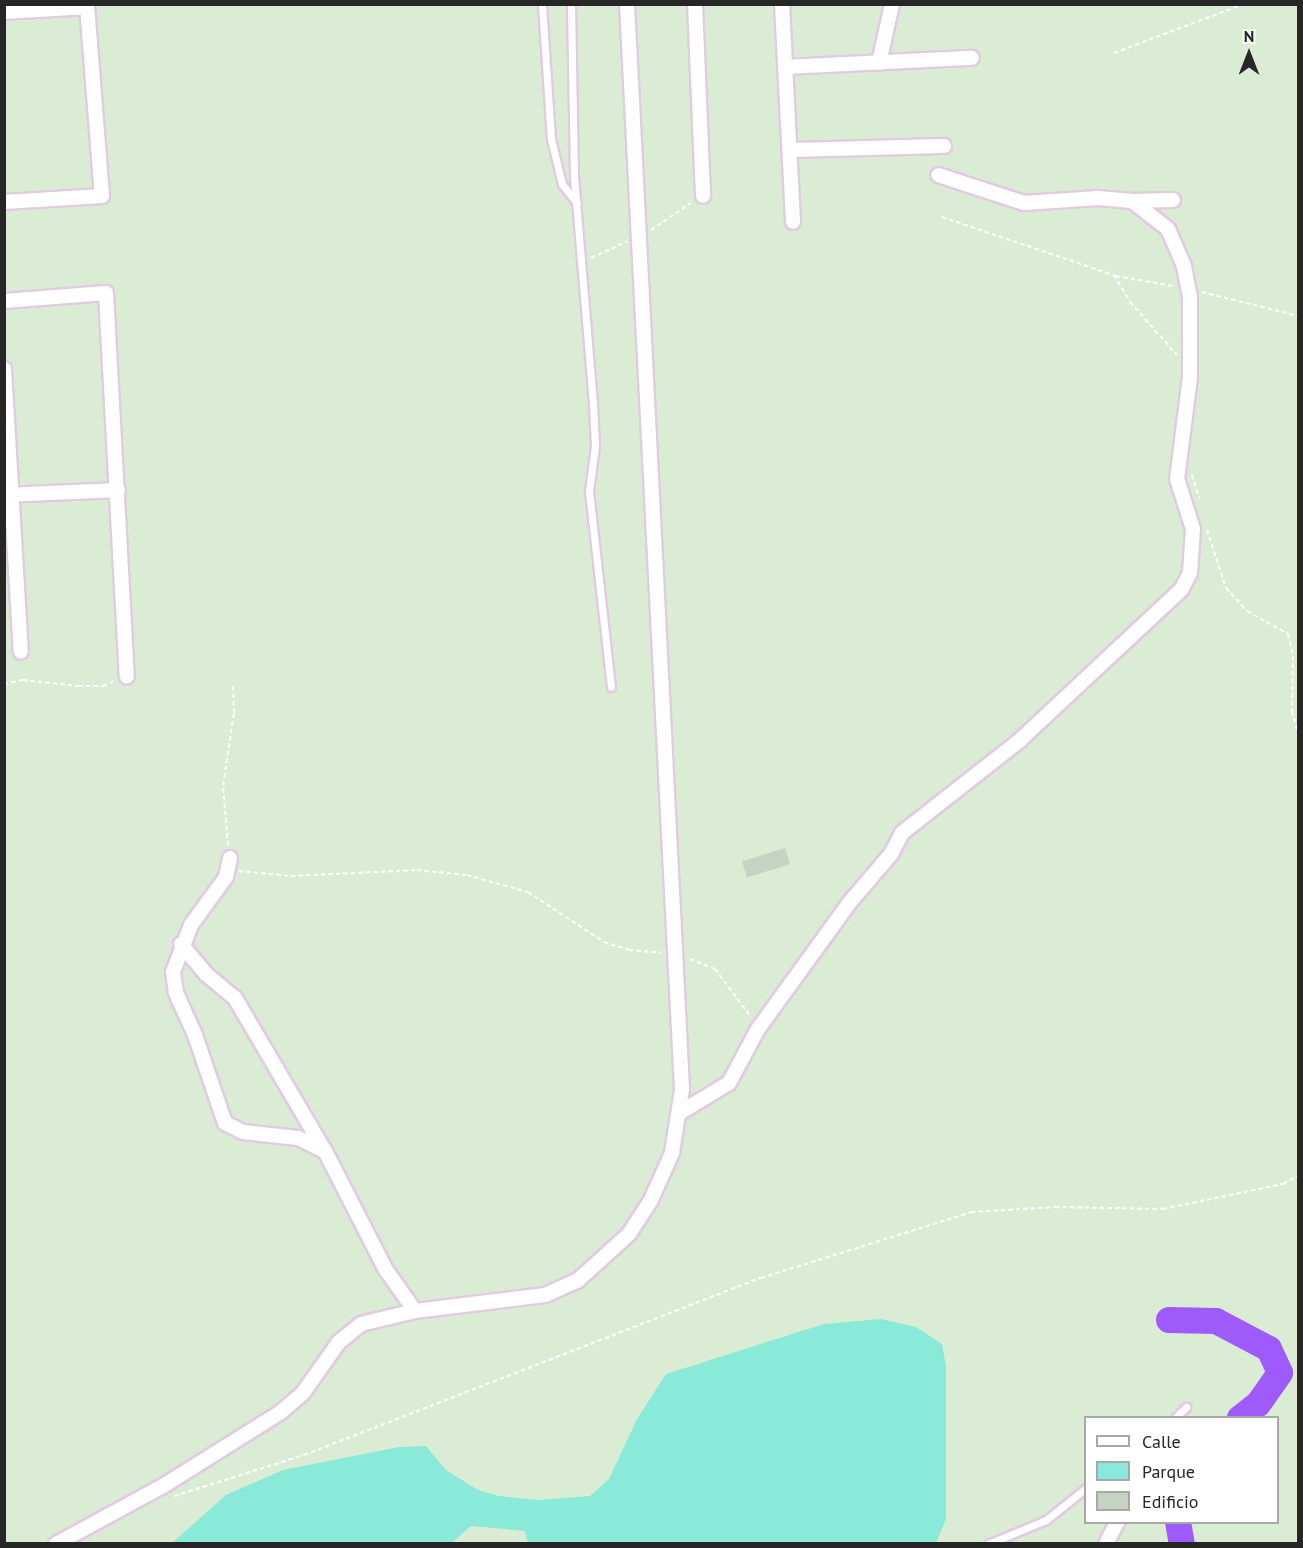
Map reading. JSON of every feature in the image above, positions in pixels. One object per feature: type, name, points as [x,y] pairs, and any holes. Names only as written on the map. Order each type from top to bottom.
[{"type":"street","points":[[56,1544],[163,1486],[281,1412],[303,1394],[350,1330],[375,1319],[415,1311],[545,1295],[577,1281],[615,1250],[650,1202],[672,1153],[681,1112],[627,4]]},
{"type":"street","points":[[695,4],[703,195]]},
{"type":"street","points":[[782,4],[794,222]]},
{"type":"street","points":[[879,63],[892,4]]},
{"type":"street","points":[[4,12],[87,6],[102,196],[4,202]]},
{"type":"street","points":[[786,67],[972,58]]},
{"type":"street","points":[[790,150],[944,146]]},
{"type":"street","points":[[938,175],[1024,203],[1098,198],[1132,201],[1173,200]]},
{"type":"street","points":[[681,1112],[729,1083],[758,1029],[850,902],[891,854],[902,833],[1020,740],[1181,590],[1190,573],[1194,553],[1193,529],[1177,479],[1192,354],[1189,289],[1184,266],[1168,229],[1132,201]]},
{"type":"street","points":[[4,301],[106,293],[127,676]]},
{"type":"street","points":[[4,369],[8,495],[21,651]]},
{"type":"street","points":[[8,495],[118,490]]},
{"type":"street","points":[[229,863],[218,891],[190,925],[181,944],[173,972],[176,993],[195,1035],[225,1123],[243,1132],[298,1138],[325,1152]]},
{"type":"street","points":[[181,944],[206,974],[235,998],[325,1152],[387,1269],[415,1311]]},
{"type":"street","points":[[1106,1544],[1116,1524]]},
{"type":"lane","points":[[542,4],[551,139],[562,184],[577,203]]},
{"type":"lane","points":[[571,4],[577,203],[595,446],[589,491],[611,687]]},
{"type":"lane","points":[[1177,1416],[1186,1407]]},
{"type":"lane","points":[[988,1544],[1046,1520],[1084,1490]]},
{"type":"path","points":[[1113,53],[1244,4]]},
{"type":"path","points":[[942,217],[1114,275],[1189,289],[1299,316]]},
{"type":"path","points":[[1114,275],[1130,302],[1178,356]]},
{"type":"path","points":[[1191,470],[1200,504]]},
{"type":"path","points":[[1207,527],[1226,588],[1247,611],[1288,634],[1293,656],[1292,711],[1299,734]]},
{"type":"path","points":[[4,684],[23,680],[103,686],[127,676]]},
{"type":"path","points":[[233,684],[234,713],[223,786],[229,863],[291,876],[417,870],[467,875],[528,892],[604,942],[629,950],[673,954],[715,969],[758,1029]]},
{"type":"path","points":[[172,1496],[304,1455],[761,1278],[971,1212],[1055,1207],[1163,1209],[1283,1184],[1299,1176]]},
{"type":"green space","points":[[881,1319],[916,1327],[942,1344],[946,1366],[946,1519],[936,1543],[528,1544],[525,1531],[471,1526],[452,1543],[172,1543],[226,1495],[283,1470],[399,1447],[426,1446],[446,1470],[478,1490],[499,1496],[538,1500],[590,1496],[609,1479],[637,1419],[666,1374],[824,1324]]},
{"type":"building","points":[[785,848],[790,864],[747,877],[742,861]]},
{"type":"waterway","points":[[1169,1320],[1216,1321],[1269,1349],[1280,1373],[1258,1404],[1243,1416]]},
{"type":"waterway","points":[[1178,1524],[1182,1544]]}]
